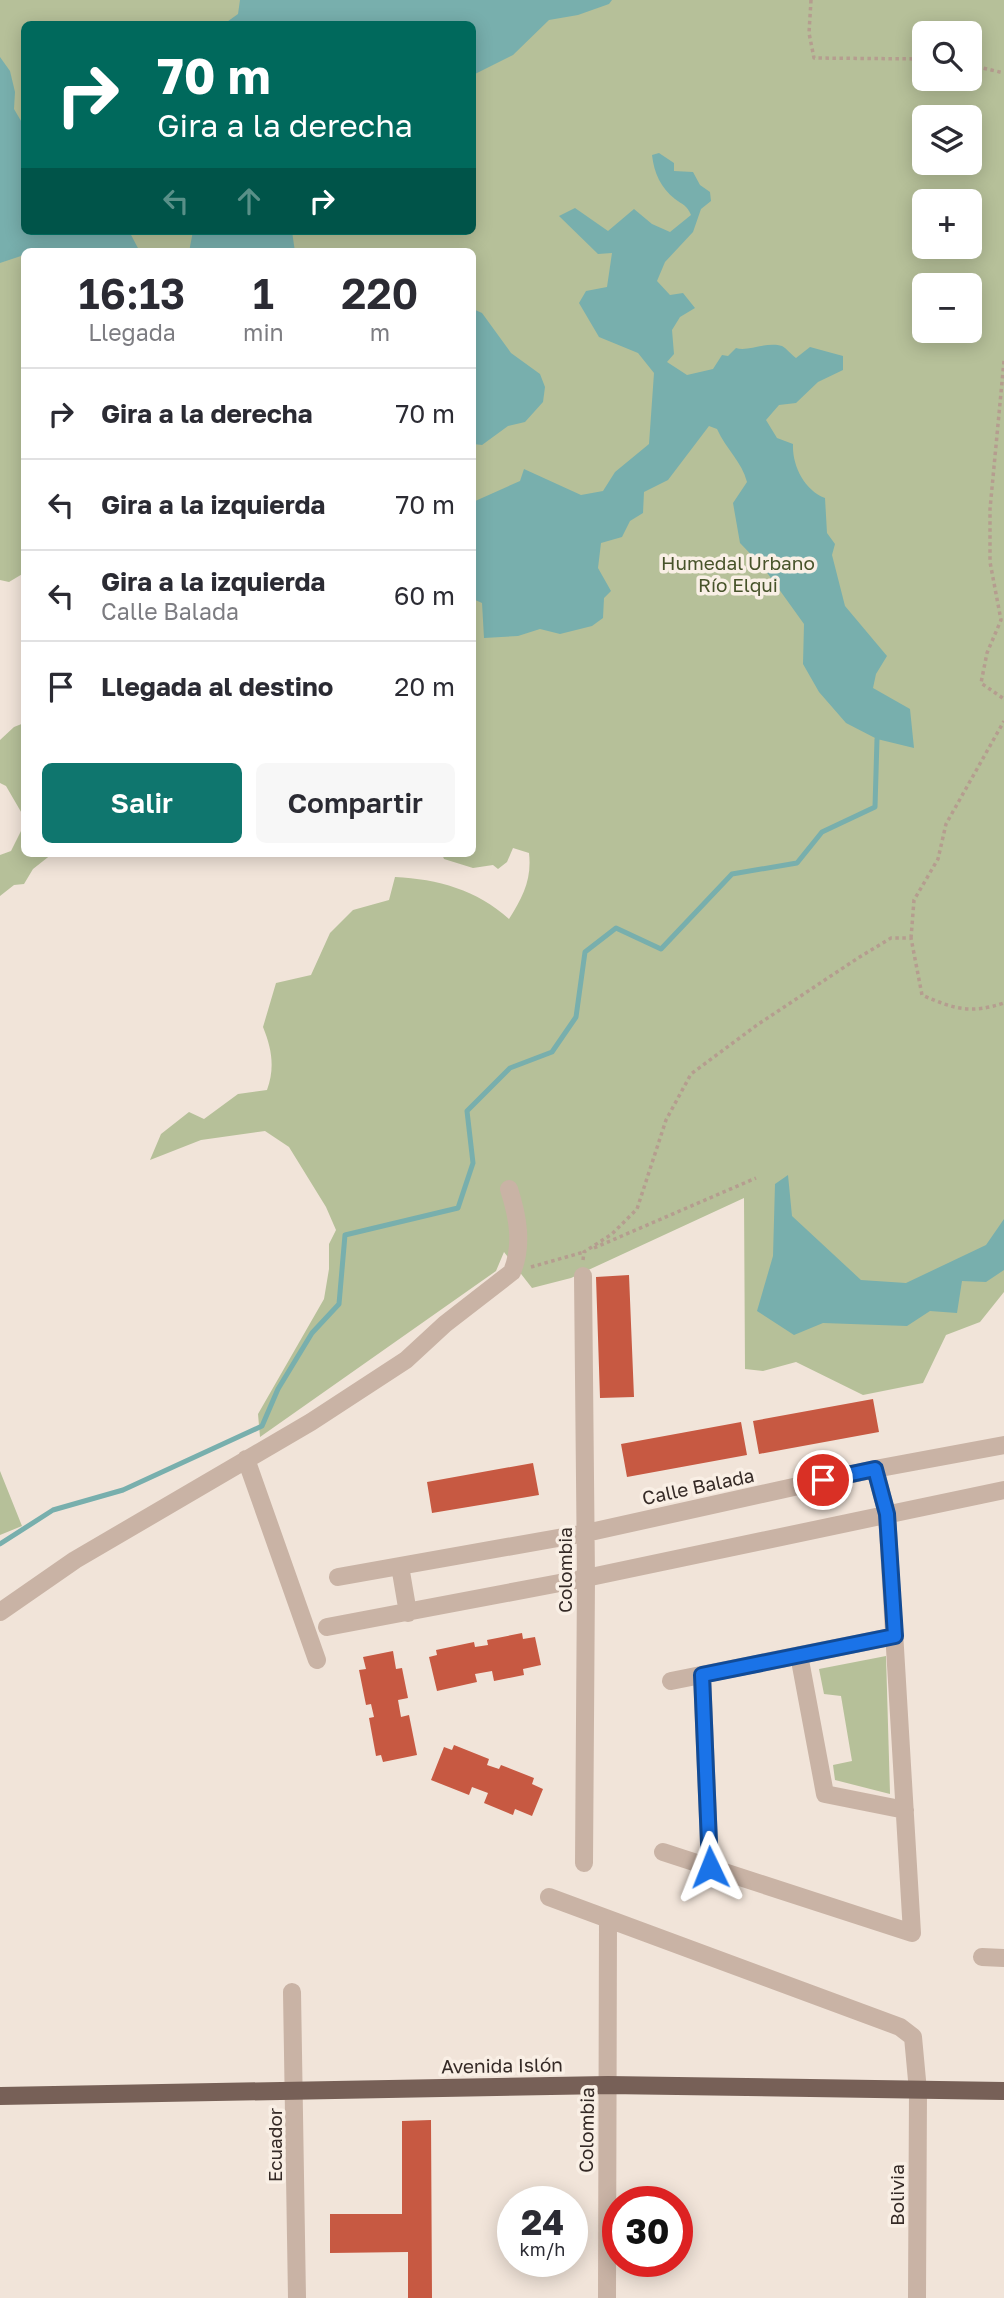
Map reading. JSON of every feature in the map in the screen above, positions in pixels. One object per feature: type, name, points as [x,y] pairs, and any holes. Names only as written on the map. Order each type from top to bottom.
[{"type":"main road","name":"Avenida Islón","points":[[0,2096],[608,2085],[1004,2091]]},
{"type":"street","points":[[0,1612],[75,1560],[311,1422],[406,1360],[445,1324],[512,1272],[517,1261],[519,1234],[509,1189]]},
{"type":"street","name":"Colombia","points":[[583,1276],[586,1533],[584,1863]]},
{"type":"street","name":"Calle Balada","points":[[338,1577],[586,1533],[875,1469],[1004,1445]]},
{"type":"street","points":[[246,1459],[317,1660]]},
{"type":"street","points":[[663,1852],[912,1933],[887,1514],[875,1469]]},
{"type":"street","points":[[327,1627],[586,1578],[1004,1490]]},
{"type":"street","points":[[400,1566],[408,1613]]},
{"type":"street","points":[[671,1681],[895,1636]]},
{"type":"street","points":[[799,1655],[825,1794],[905,1810]]},
{"type":"street","points":[[702,1675],[710,1867]]},
{"type":"street","points":[[549,1897],[608,1920]]},
{"type":"street","name":"Colombia","points":[[607,2298],[608,1920]]},
{"type":"street","name":"Bolivia","points":[[608,1920],[900,2028],[913,2037],[918,2091],[917,2298]]},
{"type":"street","points":[[982,1957],[1004,1958]]},
{"type":"street","name":"Ecuador","points":[[292,1992],[297,2298]]},
{"type":"path","points":[[811,0],[809,33],[814,58],[912,59]]},
{"type":"path","points":[[982,67],[1004,72]]},
{"type":"path","points":[[1004,361],[990,509],[990,562],[1001,620],[987,653],[981,683],[1004,699]]},
{"type":"path","points":[[1004,721],[946,824],[938,859],[914,900],[911,939],[922,995],[956,1010],[987,1009],[1004,1003]]},
{"type":"path","points":[[584,1252],[612,1234],[637,1209],[666,1120],[691,1074],[757,1025],[858,958],[891,938],[911,939]]},
{"type":"path","points":[[512,1272],[584,1252],[756,1178]]},
{"type":"path","points":[[583,1276],[584,1252]]},
{"type":"green space","name":"Humedal Urbano Río Elqui","points":[[0,0],[1004,0],[1004,1292],[980,1322],[946,1335],[923,1383],[863,1395],[796,1362],[763,1371],[745,1369],[744,1198],[571,1278],[532,1288],[504,1252],[496,1271],[260,1437],[258,1414],[324,1299],[329,1269],[329,1244],[336,1230],[326,1207],[289,1147],[265,1131],[201,1140],[150,1160],[161,1134],[189,1112],[204,1119],[238,1094],[267,1090],[271,1058],[263,1027],[276,983],[311,975],[330,933],[353,910],[389,900],[395,877],[426,880],[470,893],[509,919],[528,880],[529,853],[513,848],[507,862],[498,869],[493,865],[473,868],[443,857],[476,857],[476,248],[21,248],[21,575],[9,582],[0,580]]},
{"type":"green space","points":[[21,724],[21,812],[6,786],[0,783],[0,740]]},
{"type":"green space","points":[[21,831],[21,857],[48,857],[33,869],[24,884],[14,885],[0,896],[0,855],[11,851]]},
{"type":"green space","points":[[0,1471],[22,1526],[0,1535]]},
{"type":"green space","points":[[886,1656],[890,1794],[835,1780],[833,1765],[852,1761],[841,1696],[824,1694],[819,1669]]},
{"type":"water","points":[[240,0],[612,0],[609,4],[578,15],[549,20],[513,55],[476,74],[476,21],[228,21],[238,14]]},
{"type":"water","points":[[0,57],[10,71],[15,92],[14,109],[21,121],[21,235],[131,235],[138,248],[21,248],[21,256],[0,263]]},
{"type":"water","points":[[659,153],[674,163],[674,171],[693,172],[700,185],[710,192],[711,201],[701,209],[693,232],[665,262],[657,281],[670,295],[683,293],[695,308],[680,317],[672,330],[674,354],[667,362],[687,375],[713,369],[722,355],[728,356],[736,348],[782,346],[796,358],[810,347],[843,356],[843,370],[818,382],[796,403],[779,405],[766,420],[777,438],[793,444],[797,468],[805,483],[825,498],[827,533],[835,544],[832,555],[845,606],[887,656],[876,674],[873,688],[910,709],[914,748],[877,739],[846,723],[819,692],[803,664],[804,624],[763,567],[740,543],[733,503],[747,482],[717,429],[709,426],[668,480],[644,492],[643,513],[630,521],[622,537],[601,543],[598,568],[611,591],[604,598],[603,618],[592,626],[560,634],[540,629],[518,636],[484,638],[482,603],[476,600],[476,501],[520,481],[524,469],[581,495],[603,491],[615,472],[649,444],[654,373],[638,353],[599,337],[579,303],[586,291],[607,287],[612,253],[598,254],[559,216],[575,208],[608,231],[634,209],[652,224],[670,232],[691,215],[659,180],[652,155]]},
{"type":"water","points":[[192,235],[293,235],[294,248],[190,248]]},
{"type":"water","points":[[476,310],[482,313],[511,353],[540,374],[545,387],[543,402],[525,422],[508,426],[482,445],[476,444]]},
{"type":"water","points":[[788,1175],[792,1216],[861,1280],[906,1283],[986,1245],[1004,1219],[1004,1270],[986,1282],[962,1281],[957,1313],[930,1311],[907,1326],[823,1323],[794,1335],[757,1311],[773,1256],[775,1184]]},
{"type":"building","points":[[629,1275],[634,1397],[600,1398],[596,1277]]},
{"type":"building","points":[[873,1399],[879,1432],[759,1454],[753,1421]]},
{"type":"building","points":[[741,1422],[747,1455],[627,1477],[621,1444]]},
{"type":"building","points":[[533,1463],[539,1495],[432,1513],[427,1482]]},
{"type":"building","points":[[522,1633],[523,1639],[535,1637],[541,1665],[523,1669],[524,1675],[494,1681],[492,1671],[475,1674],[477,1682],[437,1691],[429,1657],[437,1655],[436,1650],[474,1642],[475,1647],[488,1645],[487,1640]]},
{"type":"building","points":[[393,1651],[396,1669],[402,1668],[408,1698],[398,1700],[401,1717],[409,1715],[417,1755],[383,1762],[381,1755],[376,1756],[369,1718],[374,1717],[371,1704],[366,1705],[359,1670],[366,1669],[363,1657]]},
{"type":"building","points":[[454,1745],[489,1759],[487,1765],[499,1769],[501,1765],[534,1778],[532,1784],[543,1789],[532,1816],[515,1809],[513,1815],[484,1803],[488,1793],[472,1787],[469,1795],[431,1780],[444,1747],[452,1750]]},
{"type":"building","points":[[431,2120],[432,2298],[408,2298],[408,2252],[330,2253],[330,2214],[402,2214],[402,2121]]},
{"type":"waterway","points":[[0,1544],[53,1510],[123,1490],[262,1426],[278,1389],[312,1333],[339,1304],[345,1235],[458,1208],[473,1163],[467,1111],[510,1068],[552,1052],[576,1017],[585,952],[616,928],[661,949],[732,874],[797,863],[822,832],[875,807],[877,739]]},
{"type":"route","points":[[710,1867],[702,1675],[895,1636],[887,1514],[875,1469],[823,1480]]}]
